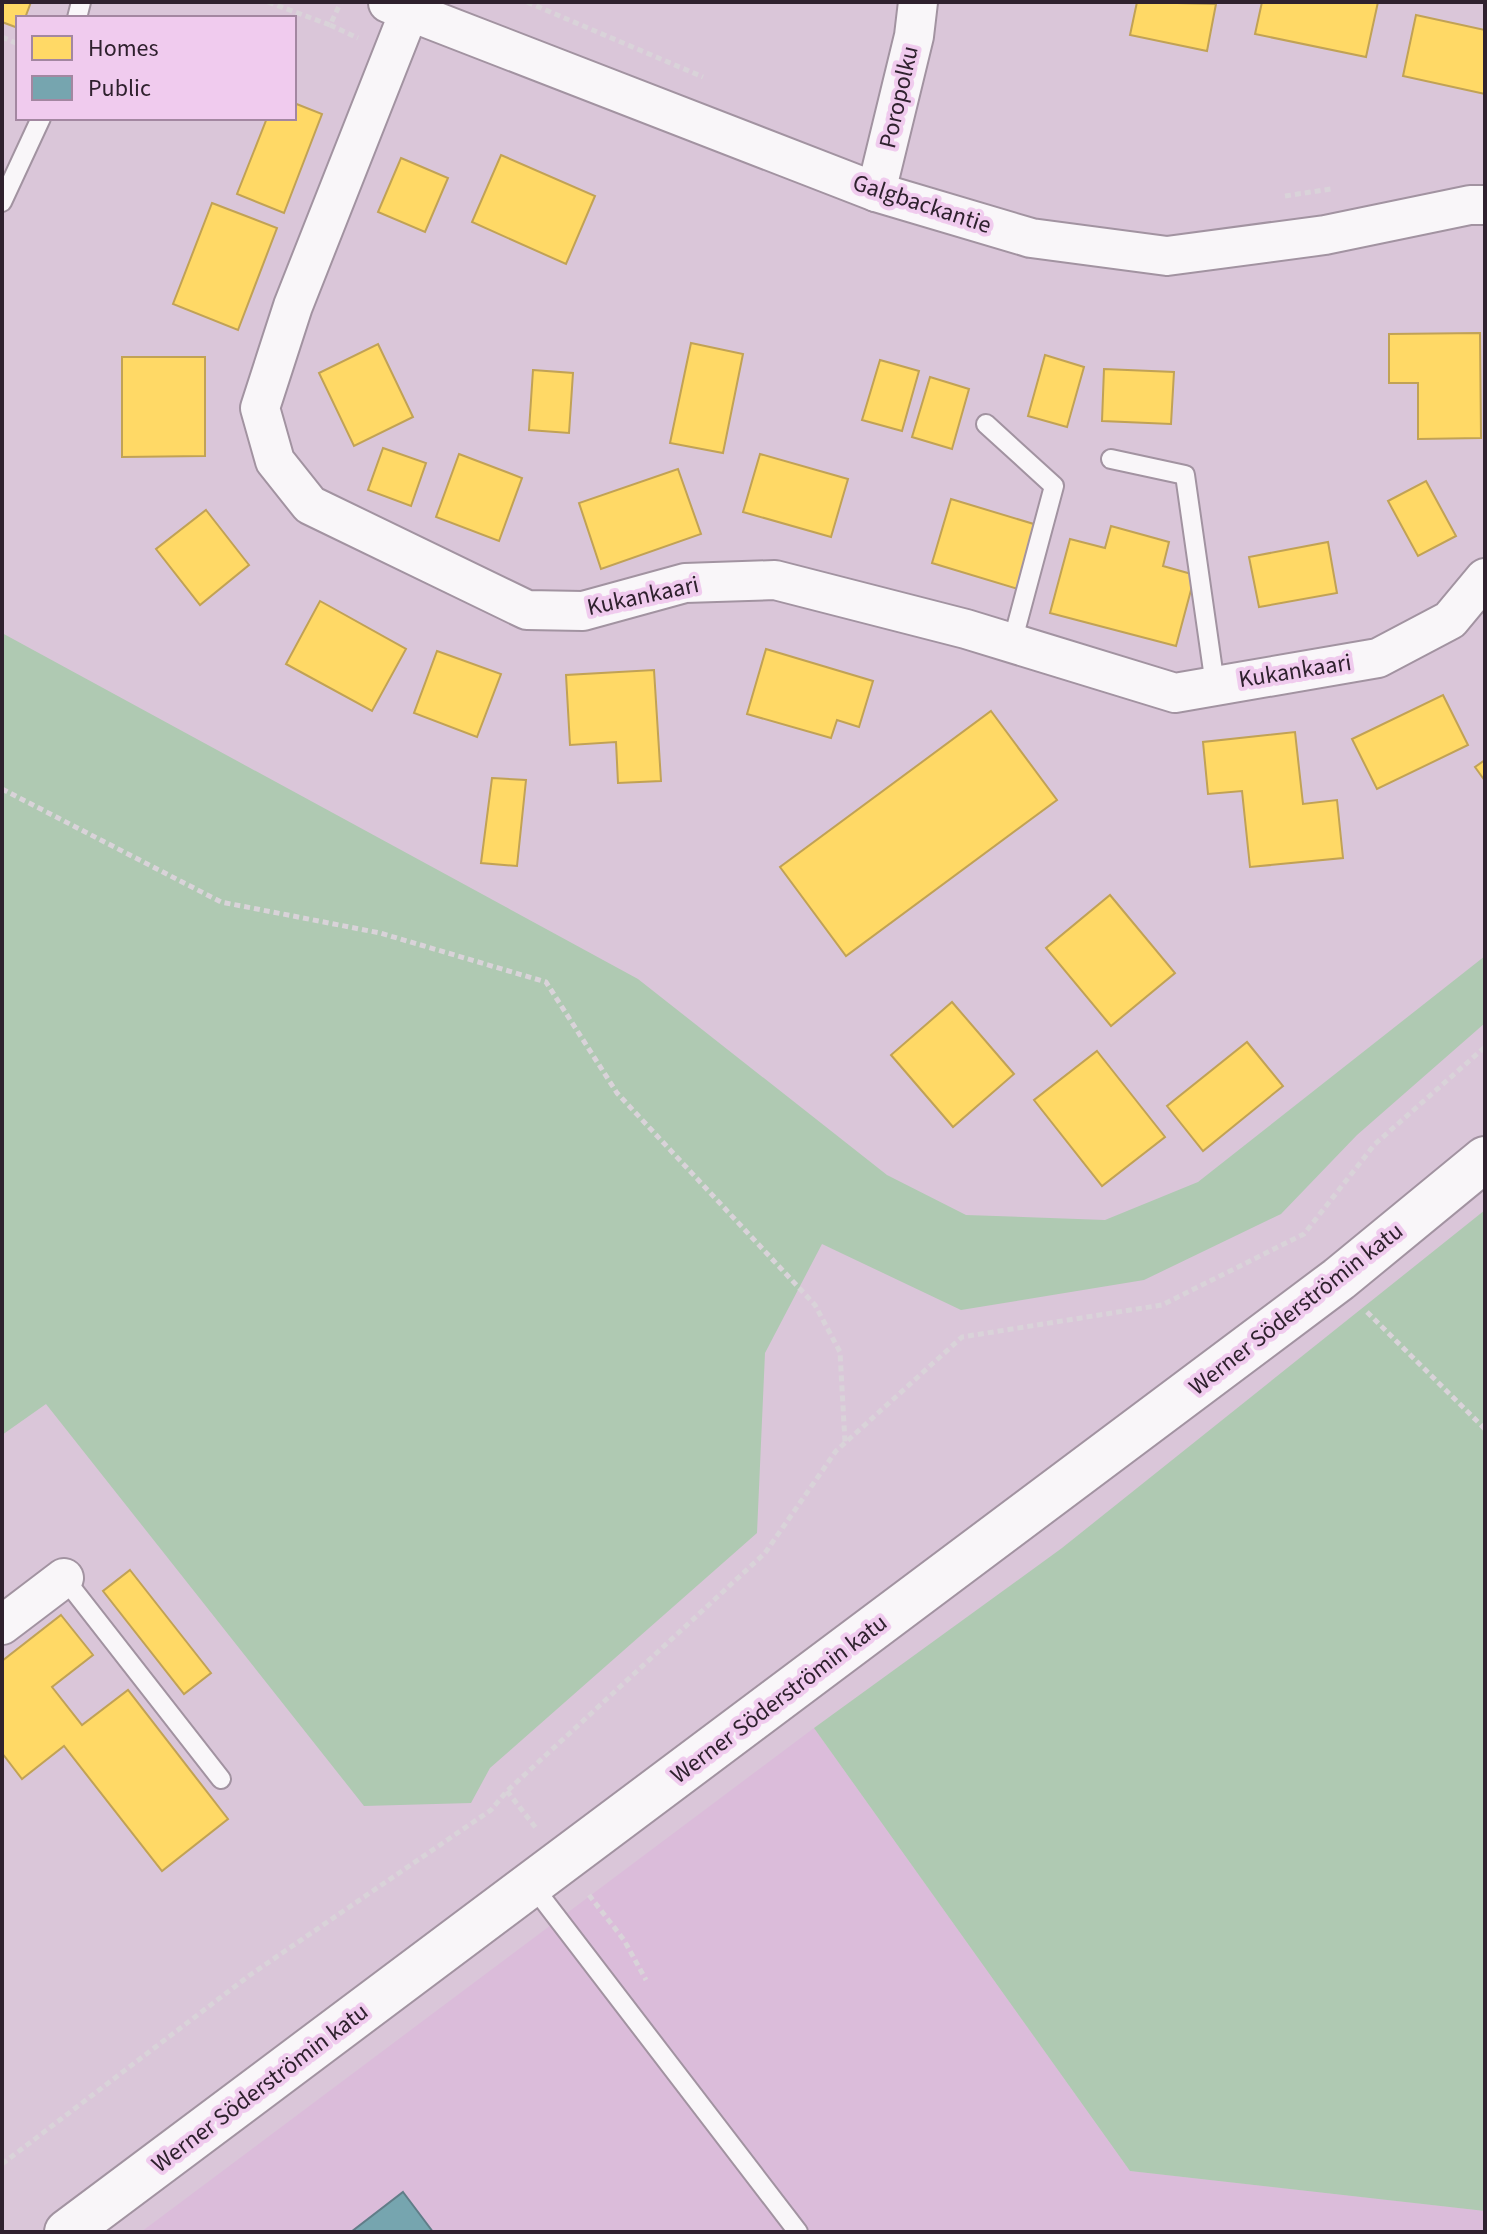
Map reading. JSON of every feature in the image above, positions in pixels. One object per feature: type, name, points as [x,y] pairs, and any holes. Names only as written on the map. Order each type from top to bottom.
[{"type":"street","name":"Poropolku","points":[[876,192],[914,36],[918,2]]},
{"type":"street","name":"Galgbackantie","points":[[402,6],[876,192],[1031,238],[1167,256],[1325,235],[1470,205],[1485,205]]},
{"type":"street","name":"Kukankaari","points":[[402,6],[293,306],[260,408],[275,461],[310,505],[527,610],[583,611],[685,583],[775,580],[1012,643],[1175,693],[1378,658],[1450,620],[1485,578]]},
{"type":"street","name":"Werner Söderströmin katu","points":[[67,2232],[1339,1279],[1485,1159]]},
{"type":"street","points":[[2,1625],[64,1578]]},
{"type":"lane","points":[[2,202],[40,120]]},
{"type":"lane","points":[[986,424],[1054,486],[1012,643]]},
{"type":"lane","points":[[1111,459],[1185,475],[1215,685]]},
{"type":"lane","points":[[64,1578],[221,1779]]},
{"type":"lane","points":[[547,1873],[646,2034],[798,2232]]},
{"type":"path","points":[[268,2],[330,25],[341,2]]},
{"type":"path","points":[[527,2],[709,80]]},
{"type":"path","points":[[1272,198],[1335,188]]},
{"type":"path","points":[[2,789],[221,902],[380,933],[546,982],[617,1093],[815,1305],[840,1352],[845,1443]]},
{"type":"path","points":[[2,2164],[250,1975],[491,1810],[507,1791],[765,1553],[836,1451],[962,1337],[1162,1305],[1304,1234],[1375,1144],[1485,1047]]},
{"type":"path","points":[[1304,1234],[1366,1312],[1485,1429]]},
{"type":"path","points":[[507,1791],[547,1873],[624,1940],[645,1974],[653,2008],[646,2034]]},
{"type":"shaded area","points":[[814,1728],[1130,2171],[1485,2211],[1485,2232],[141,2232]]},
{"type":"green space","points":[[2,633],[638,979],[887,1175],[966,1215],[1105,1220],[1198,1182],[1485,956],[1485,1023],[1357,1135],[1281,1214],[1144,1280],[961,1310],[822,1244],[765,1353],[757,1533],[490,1768],[471,1803],[364,1806],[46,1404],[2,1435]]},
{"type":"green space","points":[[1485,1210],[1485,2211],[1130,2171],[814,1728],[1062,1548]]},
{"type":"building: Homes","points":[[2,2],[31,2],[26,16],[16,16],[16,27],[2,22]]},
{"type":"building: Homes","points":[[1137,2],[1216,4],[1207,51],[1130,35]]},
{"type":"building: Homes","points":[[1262,2],[1378,2],[1366,57],[1255,34]]},
{"type":"building: Homes","points":[[1416,15],[1485,30],[1485,94],[1403,76]]},
{"type":"building: Homes","points":[[296,104],[322,114],[284,213],[237,194],[266,120],[296,120]]},
{"type":"building: Homes","points":[[501,155],[595,196],[566,264],[472,222]]},
{"type":"building: Homes","points":[[401,158],[448,178],[425,232],[378,212]]},
{"type":"building: Homes","points":[[212,203],[277,228],[238,330],[173,304]]},
{"type":"building: Homes","points":[[1480,333],[1481,438],[1418,439],[1418,383],[1389,383],[1389,334]]},
{"type":"building: Homes","points":[[691,343],[743,354],[723,453],[670,443]]},
{"type":"building: Homes","points":[[378,344],[413,417],[354,446],[319,373]]},
{"type":"building: Homes","points":[[1045,355],[1084,367],[1067,427],[1028,416]]},
{"type":"building: Homes","points":[[122,357],[205,357],[205,456],[122,457]]},
{"type":"building: Homes","points":[[880,360],[919,371],[902,431],[862,420]]},
{"type":"building: Homes","points":[[1104,369],[1174,372],[1171,424],[1102,421]]},
{"type":"building: Homes","points":[[533,370],[573,373],[569,433],[529,430]]},
{"type":"building: Homes","points":[[930,377],[969,389],[952,449],[912,437]]},
{"type":"building: Homes","points":[[383,448],[426,463],[411,506],[368,490]]},
{"type":"building: Homes","points":[[459,454],[522,478],[499,541],[436,517]]},
{"type":"building: Homes","points":[[760,454],[848,479],[831,537],[743,512]]},
{"type":"building: Homes","points":[[678,469],[701,534],[601,569],[579,503]]},
{"type":"building: Homes","points":[[1426,481],[1456,536],[1418,556],[1388,501]]},
{"type":"building: Homes","points":[[951,499],[1037,525],[1018,589],[932,563]]},
{"type":"building: Homes","points":[[206,510],[249,565],[200,605],[156,549]]},
{"type":"building: Homes","points":[[1111,526],[1169,542],[1163,566],[1195,575],[1176,646],[1050,613],[1070,539],[1105,548]]},
{"type":"building: Homes","points":[[1328,542],[1337,593],[1259,607],[1249,557]]},
{"type":"building: Homes","points":[[320,601],[406,649],[372,711],[286,664]]},
{"type":"building: Homes","points":[[766,649],[873,681],[859,727],[837,720],[831,738],[747,714]]},
{"type":"building: Homes","points":[[437,651],[501,674],[477,737],[414,713]]},
{"type":"building: Homes","points":[[654,670],[661,781],[618,783],[616,742],[570,745],[566,675]]},
{"type":"building: Homes","points":[[1443,695],[1468,745],[1377,789],[1352,739]]},
{"type":"building: Homes","points":[[991,711],[1057,800],[846,956],[780,867]]},
{"type":"building: Homes","points":[[1295,732],[1303,804],[1337,800],[1343,858],[1250,867],[1242,791],[1208,794],[1203,742]]},
{"type":"building: Homes","points":[[1485,760],[1485,781],[1475,767]]},
{"type":"building: Homes","points":[[492,778],[526,780],[517,866],[481,863]]},
{"type":"building: Homes","points":[[1110,895],[1175,973],[1111,1026],[1046,948]]},
{"type":"building: Homes","points":[[952,1002],[1014,1074],[953,1127],[891,1055]]},
{"type":"building: Homes","points":[[1247,1042],[1283,1086],[1203,1151],[1167,1106]]},
{"type":"building: Homes","points":[[1097,1051],[1165,1137],[1102,1186],[1034,1100]]},
{"type":"building: Homes","points":[[130,1570],[211,1673],[184,1694],[103,1591]]},
{"type":"building: Homes","points":[[61,1615],[93,1655],[52,1687],[82,1725],[128,1690],[228,1819],[162,1871],[64,1746],[22,1779],[2,1753],[2,1661]]},
{"type":"building: Public","points":[[403,2192],[433,2232],[351,2232]]}]
